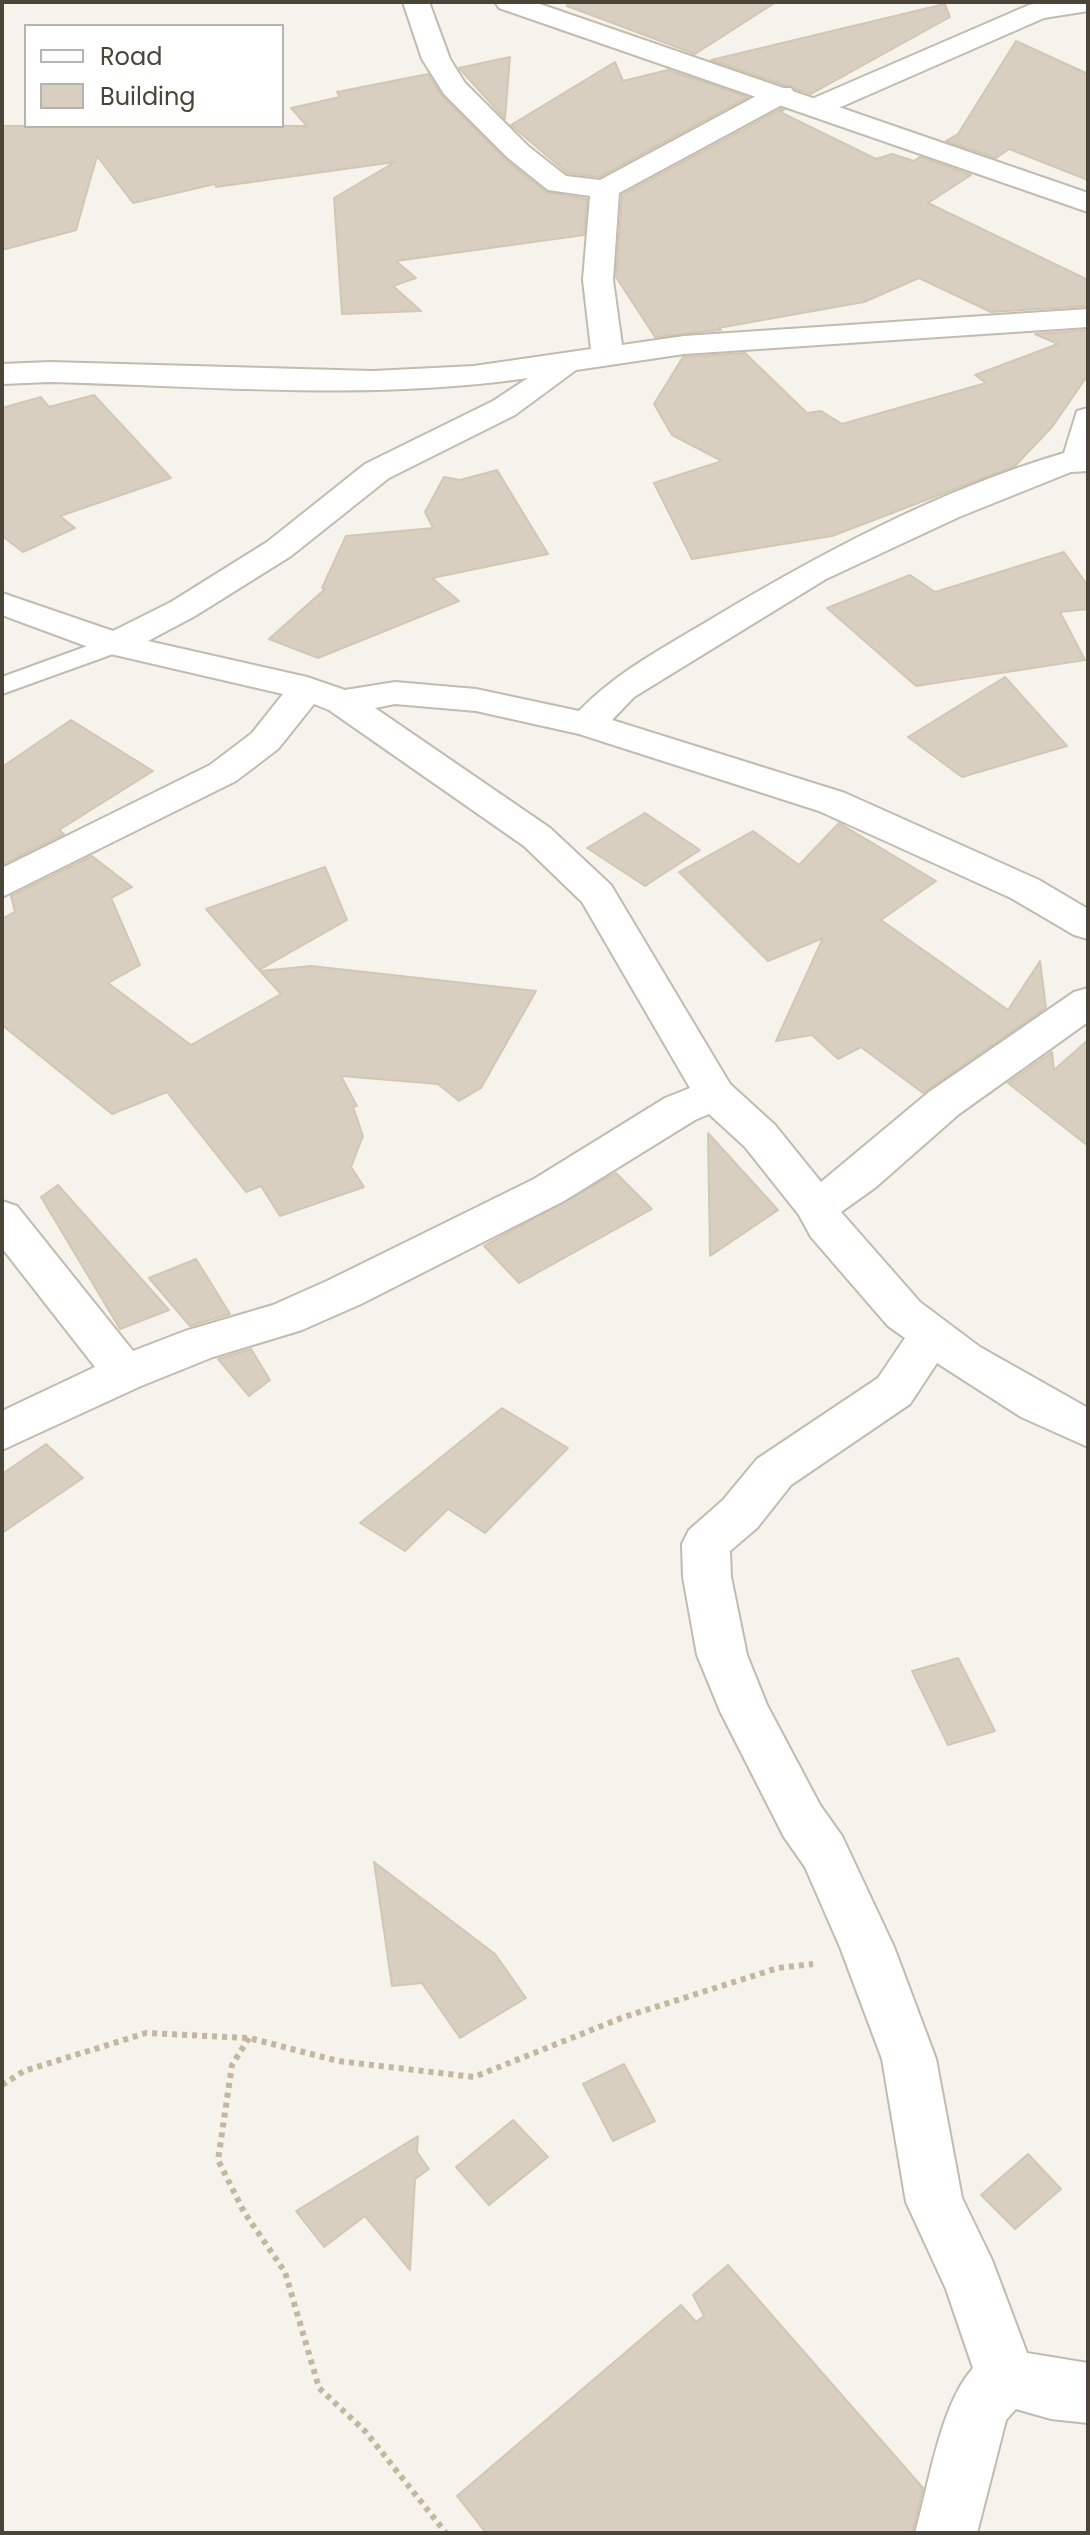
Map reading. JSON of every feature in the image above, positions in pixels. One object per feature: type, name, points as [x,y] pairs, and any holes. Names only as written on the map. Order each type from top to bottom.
[{"type":"street","points":[[416,2],[436,59],[454,88],[518,152],[558,184],[605,189],[781,94]]},
{"type":"street","points":[[508,2],[781,94],[1088,203]]},
{"type":"street","points":[[817,107],[1038,6],[1088,3]]},
{"type":"street","points":[[605,189],[598,280],[607,354]]},
{"type":"street","points":[[2,374],[63,372],[373,381],[474,376],[565,366],[607,354],[684,345],[1088,318]]},
{"type":"street","points":[[115,644],[183,609],[279,549],[377,471],[460,427],[504,408],[565,366]]},
{"type":"street","points":[[587,724],[621,689],[814,572],[895,532],[1083,460],[1088,418]]},
{"type":"street","points":[[2,603],[115,644],[324,695],[395,693],[476,700],[587,724],[832,802],[1025,889],[1087,925]]},
{"type":"street","points":[[2,884],[223,773],[324,695]]},
{"type":"street","points":[[324,695],[537,837],[597,894],[632,948],[715,1095],[760,1136],[817,1207],[826,1226],[904,1314],[1037,1404],[1088,1429]]},
{"type":"street","points":[[817,1207],[861,1176],[944,1103],[1088,1002]]},
{"type":"street","points":[[2,1432],[125,1373],[201,1343],[286,1318],[345,1292],[549,1190],[680,1109],[715,1095]]},
{"type":"street","points":[[2,1217],[125,1373]]},
{"type":"street","points":[[931,1335],[894,1391],[774,1472],[740,1514],[706,1544],[714,1623],[728,1669],[762,1747],[849,1903],[909,2059],[934,2202],[972,2280],[1006,2377]]},
{"type":"street","points":[[1006,2377],[1051,2389],[1088,2393]]},
{"type":"street","points":[[946,2533],[981,2404],[1006,2377]]},
{"type":"lane","points":[[2,686],[115,644]]},
{"type":"path","points":[[2,2085],[24,2071],[146,2033],[249,2038],[338,2061],[474,2077],[624,2017],[778,1968],[870,1957]]},
{"type":"path","points":[[249,2038],[232,2065],[218,2160],[244,2212],[285,2272],[297,2322],[319,2388],[365,2431],[446,2533]]},
{"type":"building","points":[[568,2],[776,2],[695,54],[567,6]]},
{"type":"building","points":[[945,4],[950,17],[811,94],[711,60]]},
{"type":"building","points":[[1016,41],[1088,74],[1088,180],[1009,149],[996,158],[946,141],[958,134]]},
{"type":"building","points":[[510,57],[505,119],[459,68]]},
{"type":"building","points":[[615,62],[623,81],[668,70],[748,97],[599,177],[567,173],[511,125]]},
{"type":"building","points":[[428,74],[442,96],[506,160],[546,192],[587,199],[584,235],[396,261],[416,278],[393,286],[421,311],[342,314],[334,198],[395,162],[216,187],[215,184],[133,203],[97,156],[76,230],[2,250],[2,126],[307,126],[291,108],[340,97],[337,92]]},
{"type":"building","points":[[781,109],[784,110],[780,112],[876,159],[892,154],[914,161],[920,157],[971,175],[928,203],[1088,280],[1088,306],[991,312],[919,278],[864,302],[718,328],[721,330],[655,337],[616,277],[622,195]]},
{"type":"building","points":[[1088,330],[1088,375],[1052,427],[1015,466],[832,536],[692,559],[654,483],[722,461],[672,435],[654,404],[683,357],[745,353],[807,413],[821,411],[842,424],[986,383],[975,375],[1058,344],[1035,334]]},
{"type":"building","points":[[94,395],[171,478],[60,516],[75,528],[23,552],[2,536],[2,408],[41,397],[49,407]]},
{"type":"building","points":[[497,470],[548,554],[432,578],[459,601],[318,658],[269,639],[325,589],[322,588],[346,536],[433,528],[425,512],[444,477],[460,480]]},
{"type":"building","points":[[1064,552],[1088,586],[1088,609],[1060,612],[1085,660],[916,686],[827,608],[910,575],[935,592]]},
{"type":"building","points":[[1005,677],[1067,746],[962,777],[908,737]]},
{"type":"building","points":[[71,720],[153,771],[59,830],[64,834],[2,865],[2,767]]},
{"type":"building","points":[[645,813],[700,850],[645,886],[587,848]]},
{"type":"building","points":[[839,823],[936,881],[881,920],[1008,1010],[1040,961],[1046,1008],[923,1093],[861,1047],[838,1059],[812,1035],[776,1041],[823,938],[768,961],[679,872],[753,831],[799,865]]},
{"type":"building","points":[[92,856],[132,887],[111,898],[140,965],[108,983],[191,1045],[281,994],[260,971],[311,966],[536,991],[481,1088],[459,1101],[438,1084],[341,1076],[357,1106],[353,1107],[363,1136],[351,1167],[364,1187],[280,1216],[261,1186],[246,1192],[167,1092],[112,1114],[2,1025],[2,919],[15,912],[11,896]]},
{"type":"building","points":[[325,867],[347,920],[259,970],[206,909]]},
{"type":"building","points":[[1088,1040],[1088,1146],[1008,1083],[1052,1052],[1054,1070]]},
{"type":"building","points":[[708,1133],[778,1210],[710,1256]]},
{"type":"building","points":[[616,1173],[652,1209],[519,1283],[484,1246]]},
{"type":"building","points":[[58,1185],[169,1310],[120,1329],[41,1197]]},
{"type":"building","points":[[196,1259],[230,1314],[190,1326],[149,1278]]},
{"type":"building","points":[[251,1349],[270,1380],[249,1396],[218,1359]]},
{"type":"building","points":[[502,1408],[568,1448],[485,1533],[448,1509],[405,1551],[360,1523]]},
{"type":"building","points":[[46,1444],[83,1478],[2,1533],[2,1474]]},
{"type":"building","points":[[958,1658],[995,1731],[948,1745],[912,1671]]},
{"type":"building","points":[[374,1862],[495,1954],[526,1998],[460,2038],[422,1983],[392,1986]]},
{"type":"building","points":[[624,2064],[655,2121],[613,2141],[583,2084]]},
{"type":"building","points":[[513,2120],[548,2157],[489,2205],[456,2167]]},
{"type":"building","points":[[418,2136],[417,2152],[429,2169],[415,2179],[410,2270],[365,2216],[324,2247],[296,2211]]},
{"type":"building","points":[[1028,2154],[1061,2189],[1015,2229],[981,2195]]},
{"type":"building","points":[[728,2265],[923,2488],[913,2530],[909,2533],[486,2533],[457,2496],[681,2305],[696,2322],[704,2316],[693,2295]]}]
